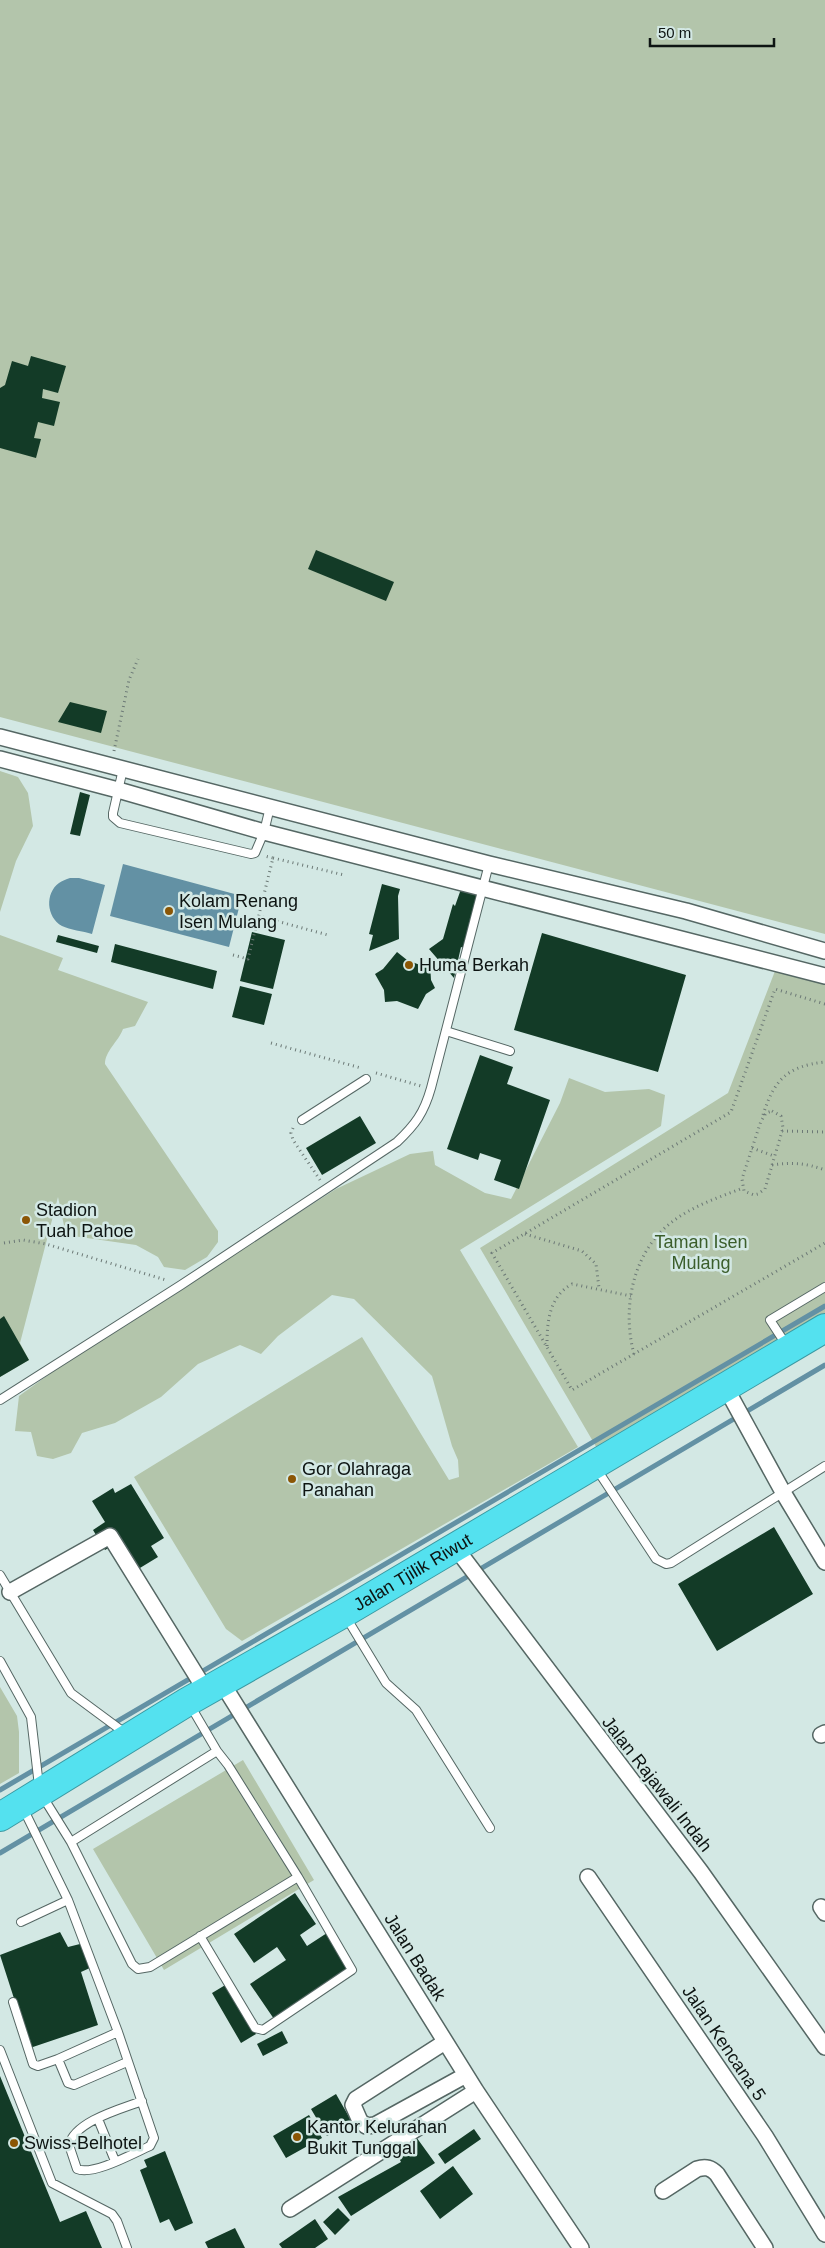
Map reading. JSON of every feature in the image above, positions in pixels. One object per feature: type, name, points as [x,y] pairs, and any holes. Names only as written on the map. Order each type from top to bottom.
[{"type":"highway","name":"Jalan Tjilik Riwut","points":[[20,1804],[130,1737],[202,1687],[344,1613],[825,1328]]},
{"type":"street","points":[[0,737],[489,864],[686,911],[825,951]]},
{"type":"street","points":[[0,759],[118,790],[264,832],[825,976]]},
{"type":"street","points":[[726,1388],[784,1494],[825,1562]]},
{"type":"street","name":"Jalan Badak","points":[[5,1594],[110,1536],[202,1687],[445,2042],[581,2248]]},
{"type":"street","name":"Jalan Rajawali Indah","points":[[455,1547],[701,1872],[825,2047]]},
{"type":"street","name":"Jalan Kencana 5","points":[[588,1877],[765,2136],[825,2234]]},
{"type":"street","points":[[445,2042],[356,2099],[353,2105],[360,2121],[366,2126],[375,2125],[466,2074]]},
{"type":"street","points":[[290,2209],[476,2091]]},
{"type":"street","points":[[663,2191],[697,2169],[703,2167],[711,2169],[717,2174],[765,2248]]},
{"type":"lane","points":[[116,767],[118,790],[113,817],[117,822],[248,854],[255,853],[264,832],[270,807]]},
{"type":"lane","points":[[0,1400],[180,1285],[397,1142],[412,1127],[425,1108],[431,1088],[489,864]]},
{"type":"lane","points":[[446,1031],[510,1051]]},
{"type":"lane","points":[[302,1120],[366,1078]]},
{"type":"lane","points":[[788,1350],[770,1320],[825,1287]]},
{"type":"lane","points":[[594,1465],[658,1561],[666,1564],[671,1563],[784,1494],[825,1466]]},
{"type":"lane","points":[[0,1575],[5,1594],[71,1694],[130,1737]]},
{"type":"lane","points":[[344,1613],[386,1683],[410,1703],[429,1730],[490,1828]]},
{"type":"lane","points":[[0,1661],[31,1717],[20,1804],[68,1900],[118,2032],[127,2062],[142,2101],[154,2138],[150,2146],[115,2161],[89,2171],[77,2169],[69,2145],[70,2141],[88,2123],[142,2101]]},
{"type":"lane","points":[[200,1936],[255,2028],[263,2030],[352,1970],[298,1877],[228,1764],[217,1751],[202,1687]]},
{"type":"lane","points":[[71,1842],[217,1751]]},
{"type":"lane","points":[[20,1804],[71,1842],[136,1968],[150,1967],[298,1877]]},
{"type":"lane","points":[[21,1922],[68,1900]]},
{"type":"lane","points":[[13,2002],[33,2064],[38,2066],[118,2032]]},
{"type":"lane","points":[[0,2050],[52,2183],[112,2214],[117,2221],[127,2248]]},
{"type":"lane","points":[[58,2059],[66,2081],[72,2085],[127,2062]]},
{"type":"lane","points":[[98,2118],[115,2161]]},
{"type":"path","points":[[116,767],[129,680],[138,659]]},
{"type":"path","points":[[255,853],[344,875]]},
{"type":"path","points":[[233,955],[248,959],[273,858]]},
{"type":"path","points":[[258,916],[328,935]]},
{"type":"path","points":[[825,1004],[774,989],[730,1112],[492,1253],[572,1390],[825,1243]]},
{"type":"path","points":[[271,1043],[365,1070]]},
{"type":"path","points":[[763,1116],[772,1111],[781,1116],[782,1131],[765,1188],[761,1192],[749,1194],[743,1188],[742,1179],[763,1116],[776,1084],[787,1074],[806,1064],[825,1062]]},
{"type":"path","points":[[375,1072],[431,1088]]},
{"type":"path","points":[[302,1120],[291,1133],[293,1140],[326,1189]]},
{"type":"path","points":[[782,1131],[825,1132]]},
{"type":"path","points":[[752,1148],[774,1156]]},
{"type":"path","points":[[772,1165],[792,1162],[811,1165],[825,1170]]},
{"type":"path","points":[[634,1354],[629,1337],[631,1296],[636,1274],[645,1251],[667,1226],[700,1204],[743,1188]]},
{"type":"path","points":[[525,1234],[582,1251],[596,1264],[599,1288]]},
{"type":"path","points":[[4,1242],[23,1240],[46,1244],[180,1285]]},
{"type":"path","points":[[547,1346],[547,1324],[560,1290],[572,1284],[631,1296]]},
{"type":"green space","points":[[0,0],[825,0],[825,934],[0,717]]},
{"type":"green space","points":[[0,771],[18,777],[28,793],[33,826],[16,861],[0,912]]},
{"type":"green space","points":[[0,935],[63,958],[58,970],[148,1002],[135,1026],[123,1029],[109,1051],[105,1064],[218,1231],[218,1242],[207,1257],[185,1270],[164,1267],[158,1257],[136,1245],[66,1235],[58,1197],[20,1343],[29,1360],[0,1377]]},
{"type":"green space","name":"Taman Isen Mulang","points":[[780,958],[825,969],[825,1319],[598,1450],[480,1248],[728,1093]]},
{"type":"green space","points":[[569,1078],[605,1092],[649,1089],[665,1095],[661,1126],[460,1250],[578,1447],[242,1641],[226,1629],[134,1477],[362,1337],[449,1480],[459,1477],[458,1460],[452,1446],[432,1376],[354,1299],[332,1295],[278,1336],[261,1354],[240,1345],[198,1364],[161,1397],[115,1423],[82,1433],[71,1453],[53,1459],[37,1456],[31,1432],[15,1431],[19,1396],[55,1370],[336,1189],[410,1154],[433,1151],[435,1165],[485,1193],[511,1199],[560,1103]]},
{"type":"green space","points":[[0,1687],[17,1716],[19,1773],[0,1784]]},
{"type":"green space","points":[[243,1760],[314,1880],[164,1970],[93,1849]]},
{"type":"water","points":[[123,864],[242,896],[229,947],[110,916]]},
{"type":"water","points":[[70,878],[79,878],[105,885],[92,934],[62,926],[50,911],[51,893],[54,887]]},
{"type":"building","points":[[31,356],[66,366],[58,393],[43,389],[42,398],[60,402],[54,426],[38,422],[34,438],[41,439],[36,458],[0,448],[0,388],[5,385],[12,361],[28,366]]},
{"type":"building","points":[[316,550],[394,582],[386,601],[308,569]]},
{"type":"building","points":[[70,702],[107,711],[101,733],[58,722]]},
{"type":"building","points":[[80,792],[90,795],[80,836],[70,834]]},
{"type":"building","points":[[382,884],[400,889],[398,896],[399,939],[369,951],[373,935],[369,934]]},
{"type":"building","points":[[461,889],[479,894],[464,948],[461,947],[454,978],[429,949],[443,939],[453,904],[455,906]]},
{"type":"building","points":[[252,932],[285,940],[273,989],[240,981]]},
{"type":"building","points":[[542,933],[686,975],[658,1072],[514,1030]]},
{"type":"building","points":[[58,935],[99,946],[97,953],[56,942]]},
{"type":"building","points":[[115,944],[217,971],[213,989],[111,962]]},
{"type":"building","points":[[397,952],[407,960],[420,965],[430,964],[431,980],[435,988],[426,994],[418,1009],[397,1001],[385,1002],[384,990],[375,974],[383,969]]},
{"type":"building","points":[[240,986],[272,994],[264,1025],[232,1017]]},
{"type":"building","points":[[480,1055],[513,1067],[507,1084],[550,1100],[519,1189],[494,1180],[501,1160],[480,1153],[478,1160],[447,1149]]},
{"type":"building","points":[[360,1116],[376,1143],[322,1175],[306,1148]]},
{"type":"building","points":[[4,1316],[29,1360],[0,1377],[0,1319]]},
{"type":"building","points":[[131,1484],[164,1538],[151,1546],[158,1557],[135,1571],[117,1543],[105,1550],[93,1530],[105,1522],[92,1501],[113,1488],[115,1493]]},
{"type":"building","points":[[774,1527],[813,1594],[717,1651],[678,1584]]},
{"type":"building","points":[[295,1893],[316,1924],[300,1935],[307,1946],[327,1933],[350,1968],[274,2019],[250,1984],[286,1960],[277,1947],[254,1963],[234,1934]]},
{"type":"building","points":[[60,1932],[68,1947],[84,1943],[92,1967],[81,1972],[98,2025],[30,2048],[0,1955]]},
{"type":"building","points":[[227,1984],[256,2034],[241,2043],[212,1993]]},
{"type":"building","points":[[282,2031],[288,2043],[263,2056],[257,2044]]},
{"type":"building","name":"Swiss-Belhotel","points":[[0,2076],[60,2222],[86,2211],[102,2248],[0,2248]]},
{"type":"building","name":"Kantor Kelurahan Bukit Tunggal","points":[[336,2094],[352,2122],[327,2136],[311,2109]]},
{"type":"building","name":"Kantor Kelurahan Bukit Tunggal","points":[[309,2115],[322,2138],[286,2158],[273,2136]]},
{"type":"building","points":[[474,2129],[481,2139],[445,2164],[438,2154]]},
{"type":"building","points":[[414,2134],[435,2163],[351,2216],[338,2197],[401,2162],[392,2145]]},
{"type":"building","points":[[165,2151],[193,2223],[175,2231],[169,2219],[160,2223],[140,2170],[147,2167],[144,2160]]},
{"type":"building","points":[[453,2166],[473,2194],[440,2219],[420,2191]]},
{"type":"building","points":[[338,2208],[350,2220],[335,2235],[323,2222]]},
{"type":"building","points":[[315,2219],[328,2239],[315,2248],[282,2248],[279,2244]]},
{"type":"building","points":[[235,2228],[245,2248],[208,2248],[205,2242]]},
{"type":"waterway","points":[[0,1790],[825,1306]]},
{"type":"waterway","points":[[0,1853],[825,1365]]},
{"type":"place","name":"Kolam Renang Isen Mulang","points":[[169,911]]},
{"type":"place","name":"Huma Berkah","points":[[409,965]]},
{"type":"place","name":"Stadion Tuah Pahoe","points":[[26,1220]]},
{"type":"place","name":"Gor Olahraga Panahan","points":[[292,1479]]},
{"type":"place","name":"Kantor Kelurahan Bukit Tunggal","points":[[297,2137]]},
{"type":"place","name":"Swiss-Belhotel","points":[[14,2143]]}]
